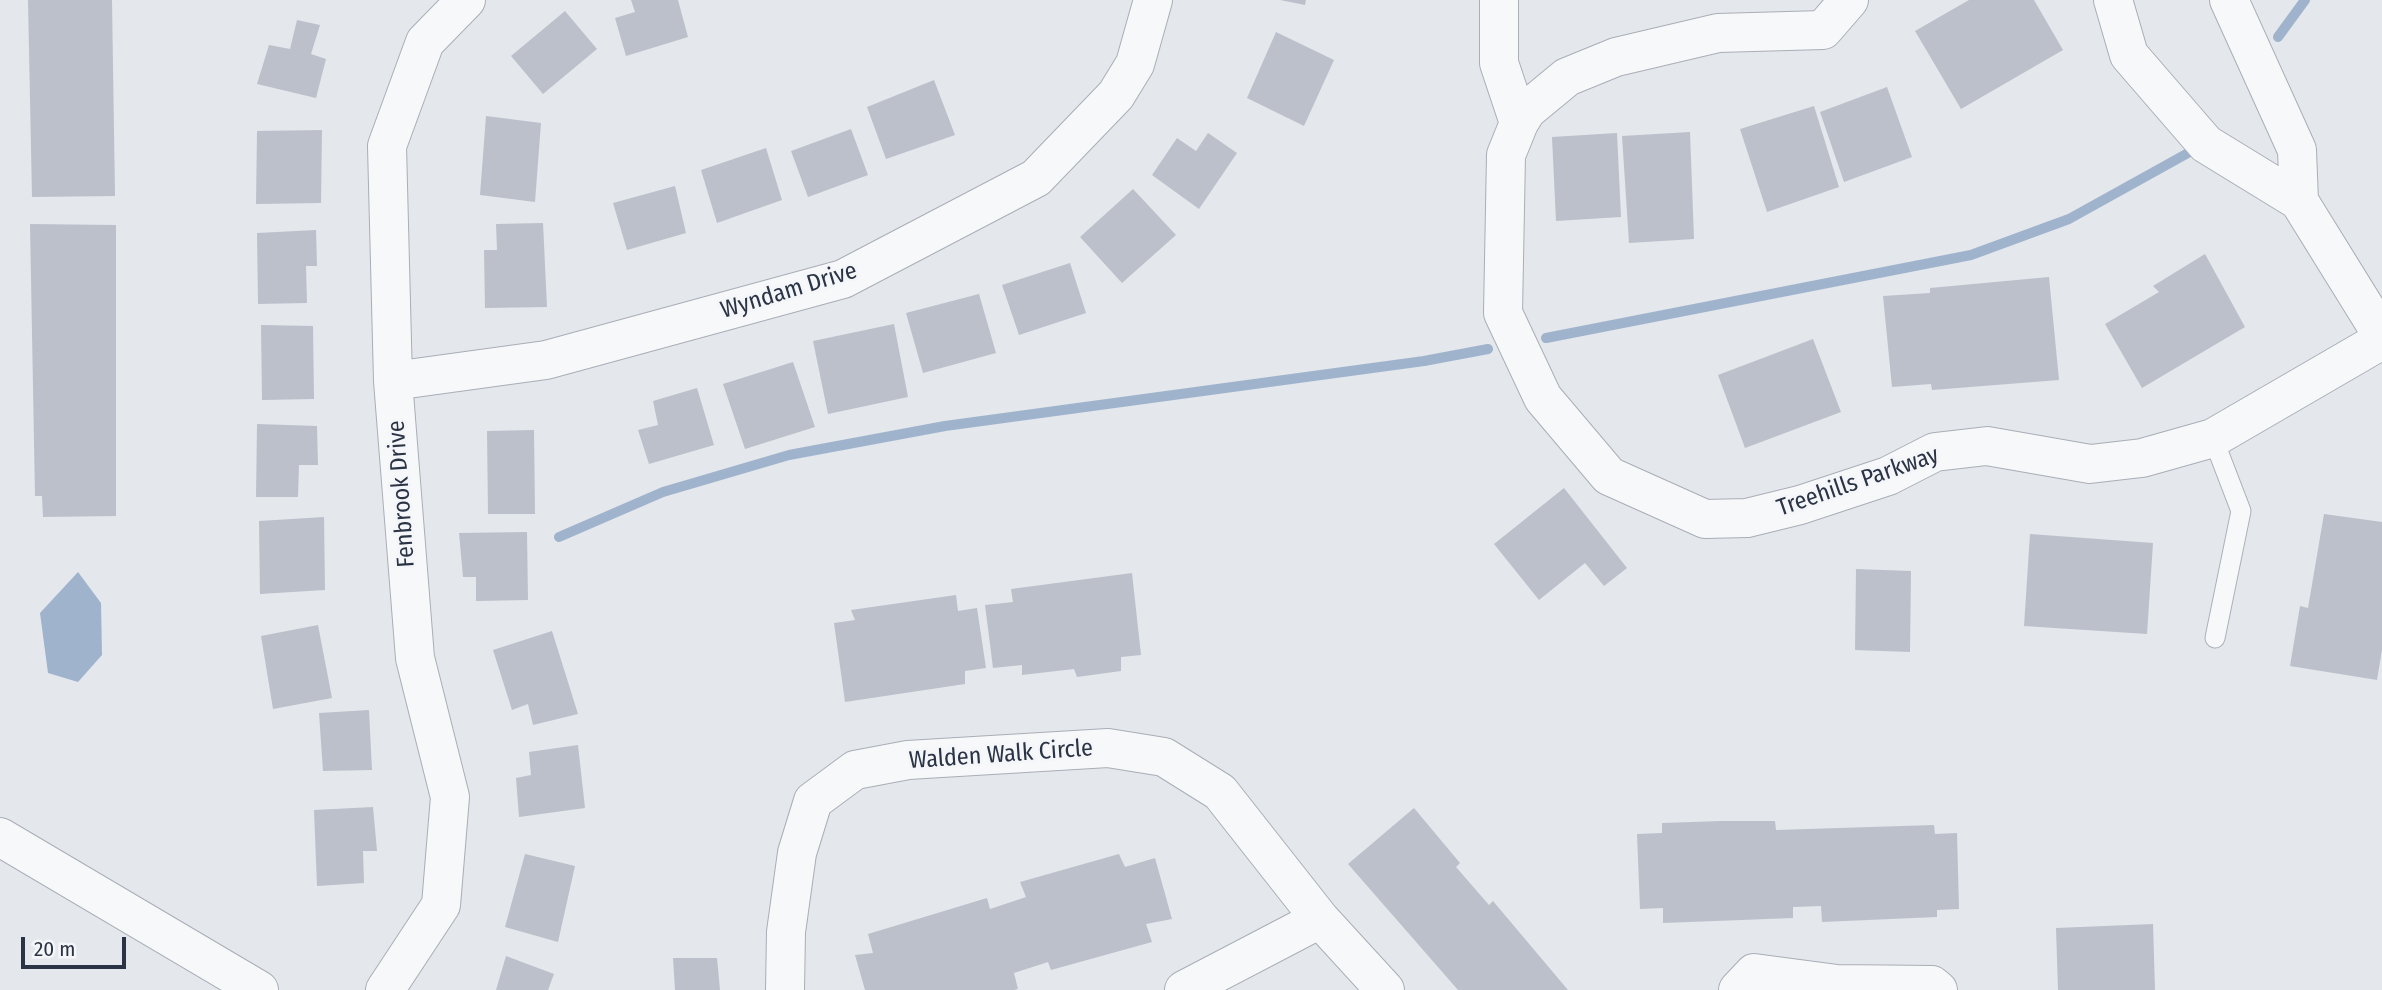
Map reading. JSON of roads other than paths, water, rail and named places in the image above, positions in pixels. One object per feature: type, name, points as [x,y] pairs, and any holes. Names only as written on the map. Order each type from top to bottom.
[{"type":"street","name":"Fenbrook Drive","points":[[385,990],[441,905],[450,796],[415,658],[393,381],[387,146],[425,42],[466,0]]},
{"type":"street","name":"Wyndam Drive","points":[[393,381],[546,360],[843,279],[1036,177],[1116,95],[1135,64],[1153,0]]},
{"type":"street","points":[[1499,0],[1499,63],[1519,123]]},
{"type":"street","name":"Treehills Parkway","points":[[1849,0],[1823,30],[1718,33],[1616,57],[1567,76],[1527,110],[1506,155],[1503,313],[1543,398],[1609,476],[1705,519],[1747,518],[1800,505],[1888,476],[1935,452],[1987,446],[2090,464],[2142,458],[2213,438],[2382,338],[2299,201],[2206,144],[2130,54],[2113,0]]},
{"type":"street","name":"Treehills Parkway","points":[[2229,0],[2297,150],[2299,201]]},
{"type":"street","name":"Walden Walk Circle","points":[[785,990],[786,932],[797,853],[813,801],[855,770],[908,760],[1108,748],[1164,757],[1220,792],[1320,919],[1384,990]]},
{"type":"street","points":[[0,837],[259,990]]},
{"type":"street","points":[[1184,990],[1320,919]]},
{"type":"street","points":[[1738,990],[1754,973],[1837,985],[1932,985],[1938,990]]},
{"type":"lane","points":[[2213,438],[2241,511],[2215,638]]},
{"type":"water","points":[[78,572],[101,603],[102,655],[78,682],[48,673],[40,613]]},
{"type":"waterway","points":[[2278,37],[2305,0]]},
{"type":"waterway","points":[[1546,338],[1971,255],[2069,219],[2188,153]]},
{"type":"waterway","points":[[559,537],[663,492],[789,455],[945,426],[1424,361],[1488,349]]}]
